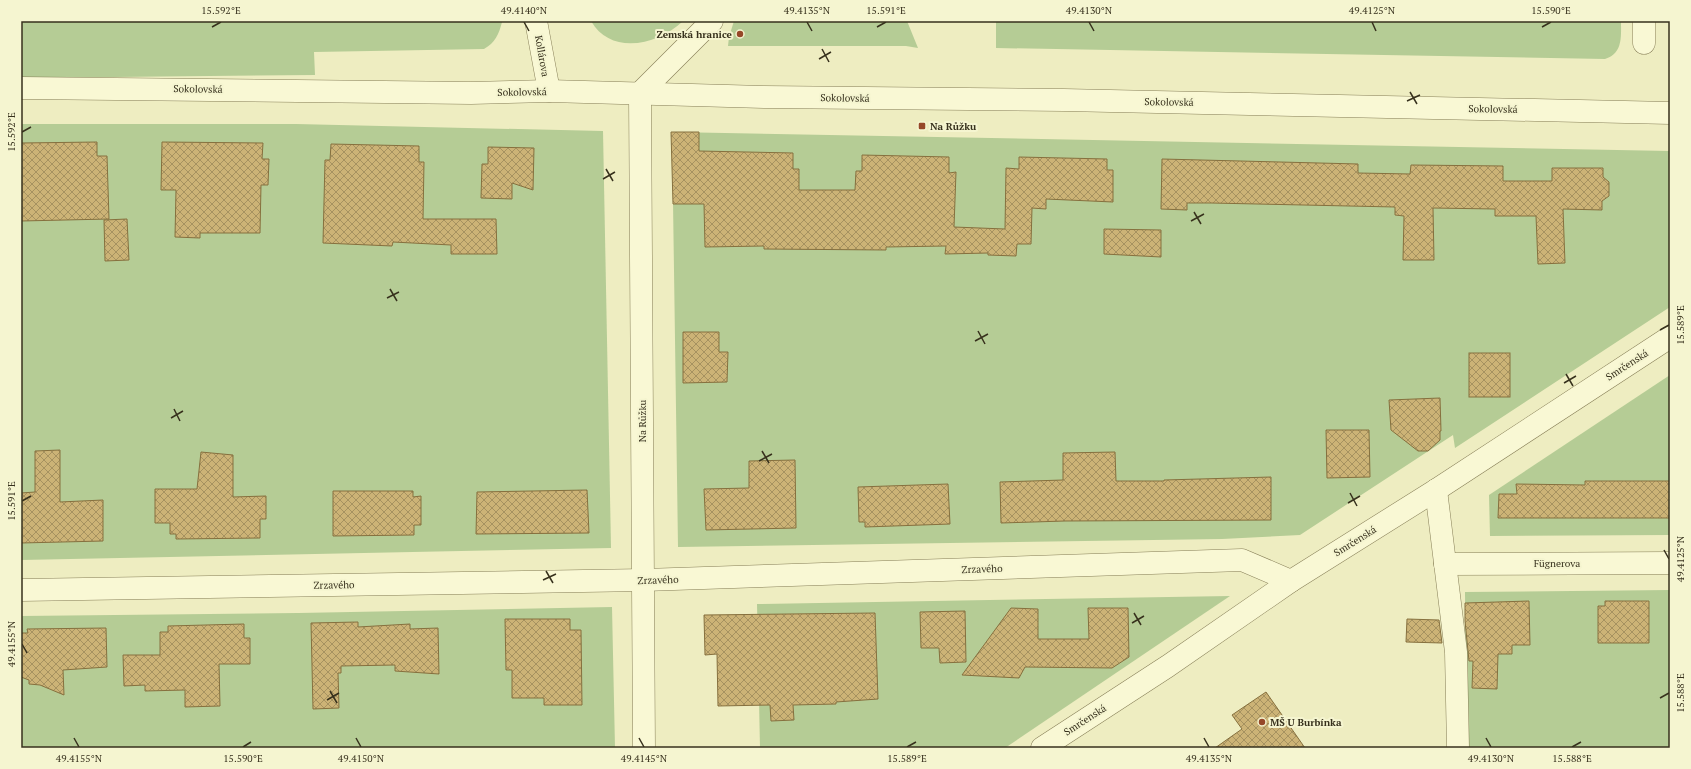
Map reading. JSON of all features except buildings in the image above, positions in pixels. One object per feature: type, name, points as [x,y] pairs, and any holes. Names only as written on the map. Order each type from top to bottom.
[{"type":"street","name":"Kollárova","points":[[536,21],[548,91]]},
{"type":"street","points":[[640,93],[712,21]]},
{"type":"street","points":[[1644,21],[1644,43]]},
{"type":"street","name":"Sokolovská","points":[[21,88],[470,93],[548,91],[764,97],[1064,100],[1670,113]]},
{"type":"street","name":"Na Růžku","points":[[640,93],[644,748]]},
{"type":"street","name":"Smrčenská","points":[[1042,748],[1168,666],[1291,581],[1436,490],[1670,337]]},
{"type":"street","points":[[1436,490],[1456,652],[1458,748]]},
{"type":"street","name":"Zrzavého","points":[[21,590],[644,580],[1242,560],[1291,581]]},
{"type":"street","name":"Fügnerova","points":[[1445,564],[1670,563]]},
{"type":"green space","points":[[21,21],[502,22],[496,38],[484,49],[314,52],[315,75],[21,78]]},
{"type":"green space","points":[[591,21],[683,21],[661,36],[648,41],[622,43],[610,39],[600,32]]},
{"type":"green space","points":[[734,21],[907,21],[918,48],[906,46],[728,46]]},
{"type":"green space","points":[[996,21],[1621,21],[1621,38],[1618,49],[1615,53],[1605,59],[996,48]]},
{"type":"green space","points":[[21,124],[296,124],[603,131],[611,548],[21,560]]},
{"type":"green space","points":[[672,132],[1670,151],[1670,307],[1455,448],[1453,435],[1300,535],[1222,539],[678,547]]},
{"type":"green space","points":[[1670,375],[1670,535],[1490,536],[1489,495]]},
{"type":"green space","points":[[1670,590],[1670,748],[1466,748],[1465,592]]},
{"type":"green space","points":[[1230,596],[1005,748],[760,748],[757,604]]},
{"type":"green space","points":[[612,607],[615,748],[21,748],[21,616],[298,613]]},
{"type":"place","name":"Zemská hranice","points":[[740,34]]},
{"type":"place","name":"Na Růžku","points":[[922,126]]},
{"type":"place","name":"MŠ U Burbínka","points":[[1262,722]]}]
